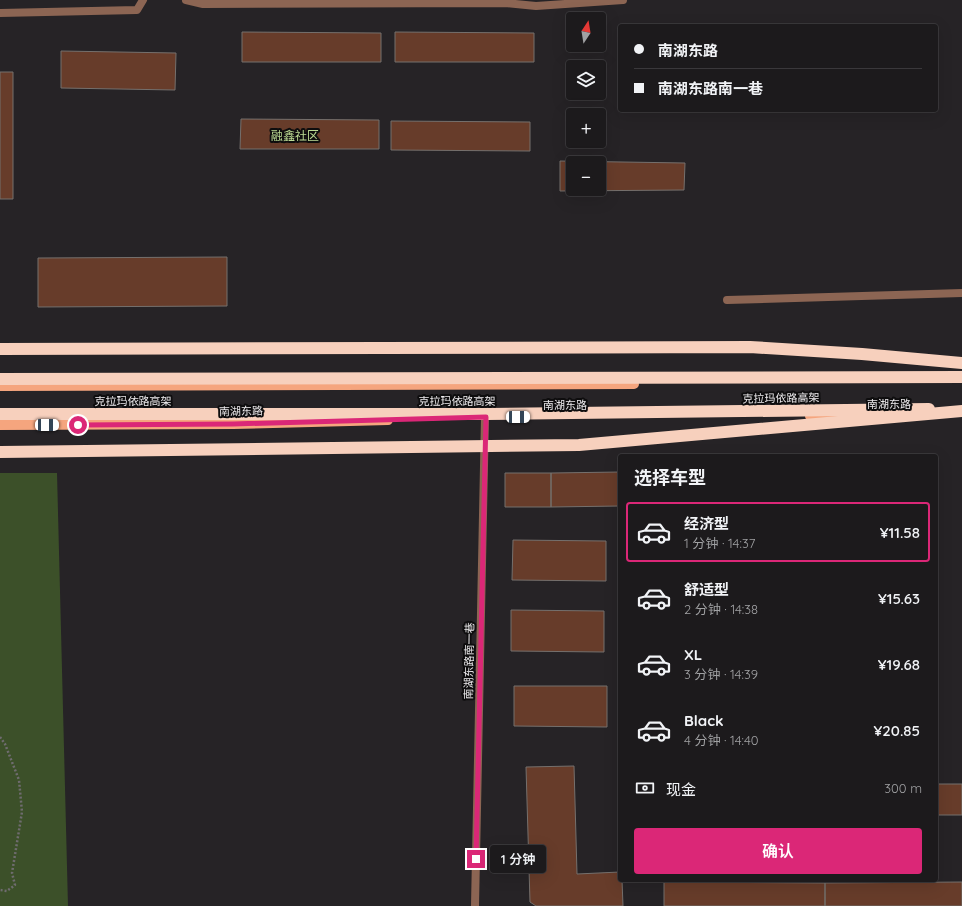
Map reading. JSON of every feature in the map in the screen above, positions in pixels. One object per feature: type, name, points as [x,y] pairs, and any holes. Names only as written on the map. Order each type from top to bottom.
[{"type":"highway","points":[[0,350],[750,347],[862,354],[962,363]]},
{"type":"highway","name":"克拉玛依路高架","points":[[0,379],[962,377]]},
{"type":"highway","points":[[0,452],[579,446],[962,410]]},
{"type":"highway","name":"克拉玛依路高架","points":[[0,414],[495,414],[962,410]]},
{"type":"main road","name":"南湖东路","points":[[0,386],[562,384],[962,380]]},
{"type":"main road","name":"南湖东路","points":[[0,425],[233,424],[486,417],[962,417]]},
{"type":"street","points":[[0,13],[136,10],[143,0]]},
{"type":"street","points":[[186,0],[203,4],[506,4],[536,6],[623,0]]},
{"type":"street","points":[[727,300],[962,292]]},
{"type":"street","name":"南湖东路南一巷","points":[[475,906],[486,417]]},
{"type":"path","points":[[0,737],[5,744],[20,780],[22,812],[12,872],[15,885],[7,892],[0,890]]},
{"type":"green space","points":[[0,473],[57,473],[68,906],[0,906]]},
{"type":"building","points":[[242,32],[381,33],[381,62],[242,62]]},
{"type":"building","points":[[395,32],[534,33],[534,62],[395,62]]},
{"type":"building","points":[[61,51],[176,53],[175,90],[61,88]]},
{"type":"building","points":[[0,72],[13,72],[13,199],[0,199]]},
{"type":"building","points":[[241,119],[379,120],[379,149],[240,149]]},
{"type":"building","points":[[391,121],[530,122],[530,151],[391,150]]},
{"type":"building","points":[[560,161],[566,161],[566,191],[560,191]]},
{"type":"building","points":[[606,162],[685,163],[684,190],[606,191]]},
{"type":"building","points":[[227,257],[227,306],[38,307],[38,258]]},
{"type":"building","points":[[618,472],[618,506],[551,507],[551,473]]},
{"type":"building","points":[[505,473],[551,473],[551,507],[505,507]]},
{"type":"building","points":[[513,540],[606,541],[606,581],[512,580]]},
{"type":"building","points":[[511,610],[604,611],[604,652],[511,651]]},
{"type":"building","points":[[514,686],[607,686],[607,727],[514,726]]},
{"type":"building","points":[[574,766],[577,874],[618,872],[618,882],[622,882],[623,906],[536,906],[530,902],[526,767]]},
{"type":"building","points":[[938,784],[962,784],[962,815],[938,815]]},
{"type":"building","points":[[664,882],[825,883],[825,906],[664,906]]},
{"type":"building","points":[[962,882],[962,906],[825,906],[825,883]]},
{"type":"district","name":"融鑫社区","points":[[295,135]]},
{"type":"route","points":[[78,425],[233,424],[486,417],[476,859]]}]
